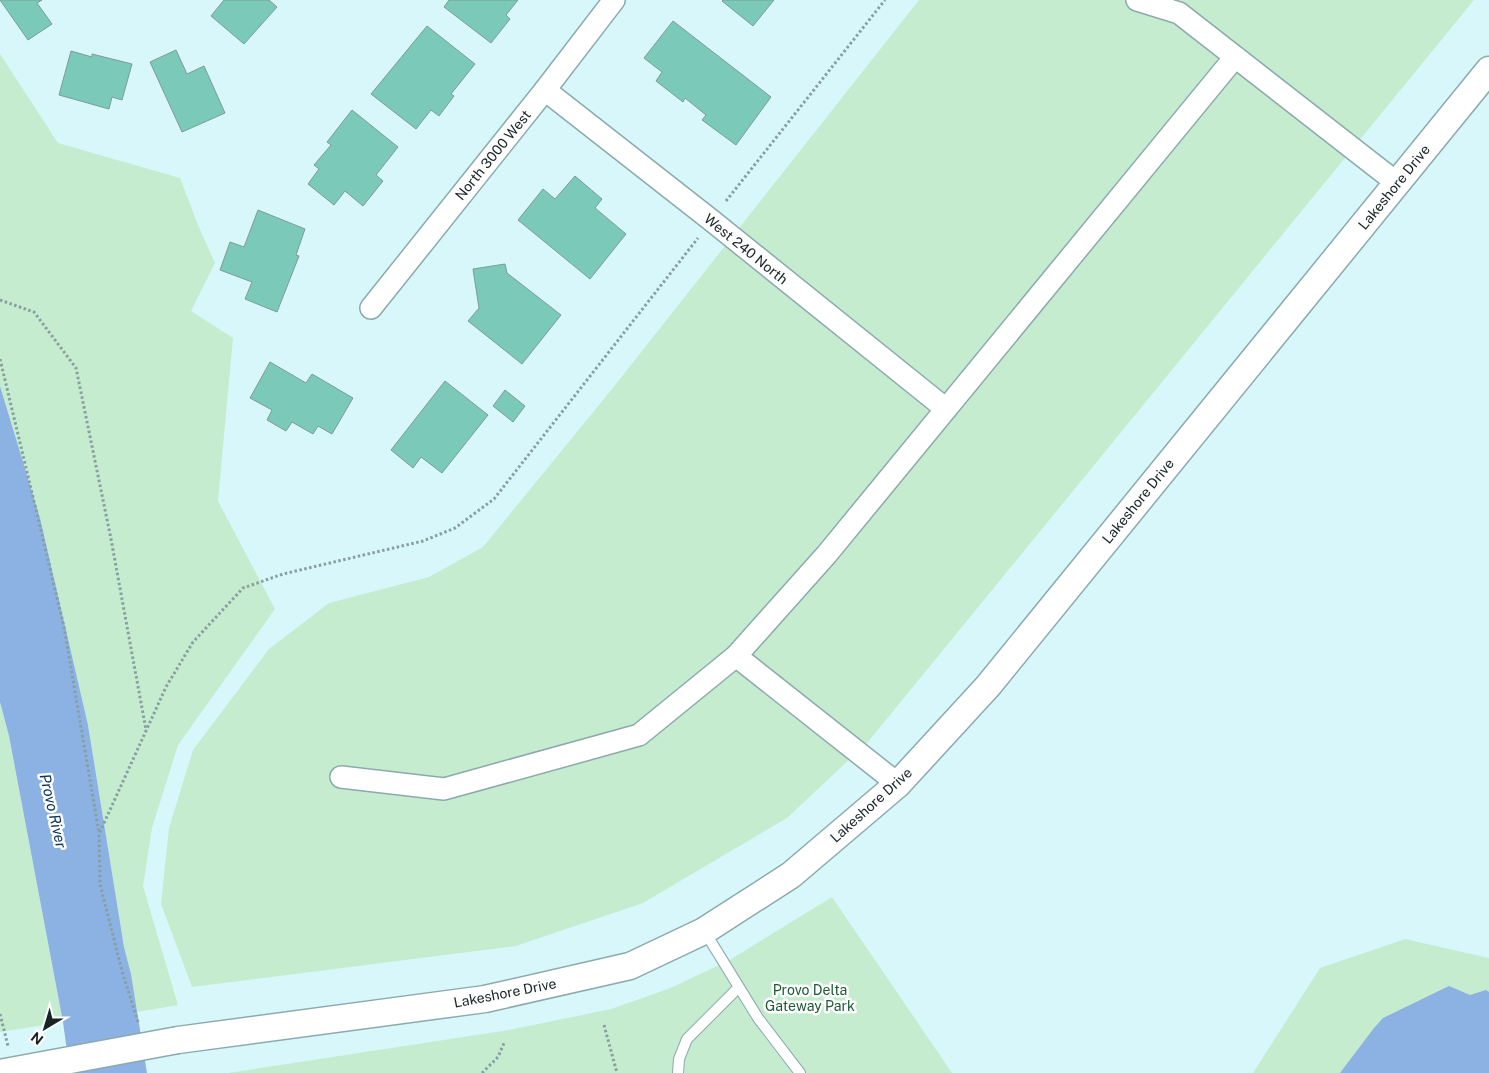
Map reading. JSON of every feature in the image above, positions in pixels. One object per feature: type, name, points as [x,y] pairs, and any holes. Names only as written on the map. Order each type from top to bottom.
[{"type":"street","name":"North 3000 West","points":[[371,308],[545,90],[614,0]]},
{"type":"street","points":[[1137,0],[1179,13],[1397,183]]},
{"type":"street","points":[[341,777],[444,789],[639,735],[736,656],[827,554],[1235,57]]},
{"type":"street","name":"Lakeshore Drive","points":[[0,1073],[178,1040],[485,999],[630,966],[704,931],[791,875],[898,784],[988,686],[1489,70]]},
{"type":"street","name":"West 240 North","points":[[545,90],[711,220],[946,409]]},
{"type":"street","points":[[736,656],[898,784]]},
{"type":"lane","points":[[704,931],[758,1018],[800,1073]]},
{"type":"lane","points":[[678,1073],[679,1059],[687,1039],[738,988]]},
{"type":"path","points":[[99,834],[166,687],[193,642],[243,588],[283,574],[423,542],[455,528],[494,499],[885,0]]},
{"type":"path","points":[[0,300],[34,312],[76,368],[111,539],[146,731]]},
{"type":"path","points":[[0,359],[64,627],[99,834],[100,884],[122,971],[140,1027]]},
{"type":"path","points":[[604,1025],[617,1073]]},
{"type":"path","points":[[482,1073],[498,1057],[504,1043]]},
{"type":"green space","points":[[919,0],[1474,0],[868,742],[787,818],[643,903],[516,946],[192,987],[161,904],[169,828],[193,750],[269,649],[329,603],[429,577],[483,547],[612,389]]},
{"type":"green space","points":[[0,54],[58,143],[180,178],[215,263],[191,311],[233,338],[218,501],[275,609],[178,745],[152,828],[143,886],[178,1005],[137,1012],[131,974],[124,947],[88,725],[40,518],[0,386]]},
{"type":"green space","points":[[0,702],[9,736],[63,1022],[0,1032]]},
{"type":"green space","name":"Provo Delta Gateway Park","points":[[832,897],[952,1073],[228,1073],[509,1030],[611,1009],[668,989],[728,961]]},
{"type":"green space","points":[[1405,939],[1489,958],[1489,1073],[1253,1073],[1320,968]]},
{"type":"water","name":"Provo River","points":[[0,386],[40,518],[88,725],[124,947],[131,974],[147,1073],[70,1073],[63,1022],[9,736],[0,702]]},
{"type":"water","points":[[1449,986],[1470,995],[1486,990],[1489,992],[1489,1073],[1340,1073],[1383,1018]]},
{"type":"building","points":[[0,0],[42,0],[37,3],[52,24],[28,40]]},
{"type":"building","points":[[224,0],[269,0],[277,7],[244,44],[211,16]]},
{"type":"building","points":[[449,0],[518,0],[506,15],[510,19],[491,43],[444,7]]},
{"type":"building","points":[[723,0],[774,0],[753,26]]},
{"type":"building","points":[[673,21],[771,97],[736,145],[702,120],[706,115],[685,98],[683,102],[656,81],[662,72],[644,58]]},
{"type":"building","points":[[427,26],[475,64],[451,94],[454,96],[439,116],[431,110],[416,129],[371,94]]},
{"type":"building","points":[[176,50],[187,74],[204,66],[225,113],[182,132],[150,62]]},
{"type":"building","points":[[71,51],[132,64],[122,100],[112,97],[109,109],[59,95]]},
{"type":"building","points":[[352,110],[398,147],[376,175],[383,181],[363,206],[345,191],[334,205],[308,184],[319,169],[314,165],[331,145],[327,142]]},
{"type":"building","points":[[575,176],[602,199],[595,208],[626,234],[590,279],[518,220],[543,189],[555,199]]},
{"type":"building","points":[[258,210],[305,229],[296,255],[299,256],[277,312],[245,299],[252,282],[220,270],[230,242],[244,247]]},
{"type":"building","points":[[505,264],[507,273],[561,315],[522,364],[468,321],[479,308],[473,269]]},
{"type":"building","points":[[270,362],[306,383],[312,374],[353,398],[332,434],[318,426],[313,434],[292,422],[286,431],[267,420],[272,410],[250,398]]},
{"type":"building","points":[[445,381],[488,415],[442,473],[421,457],[413,468],[391,450]]},
{"type":"building","points":[[505,390],[525,406],[513,422],[493,406]]}]
